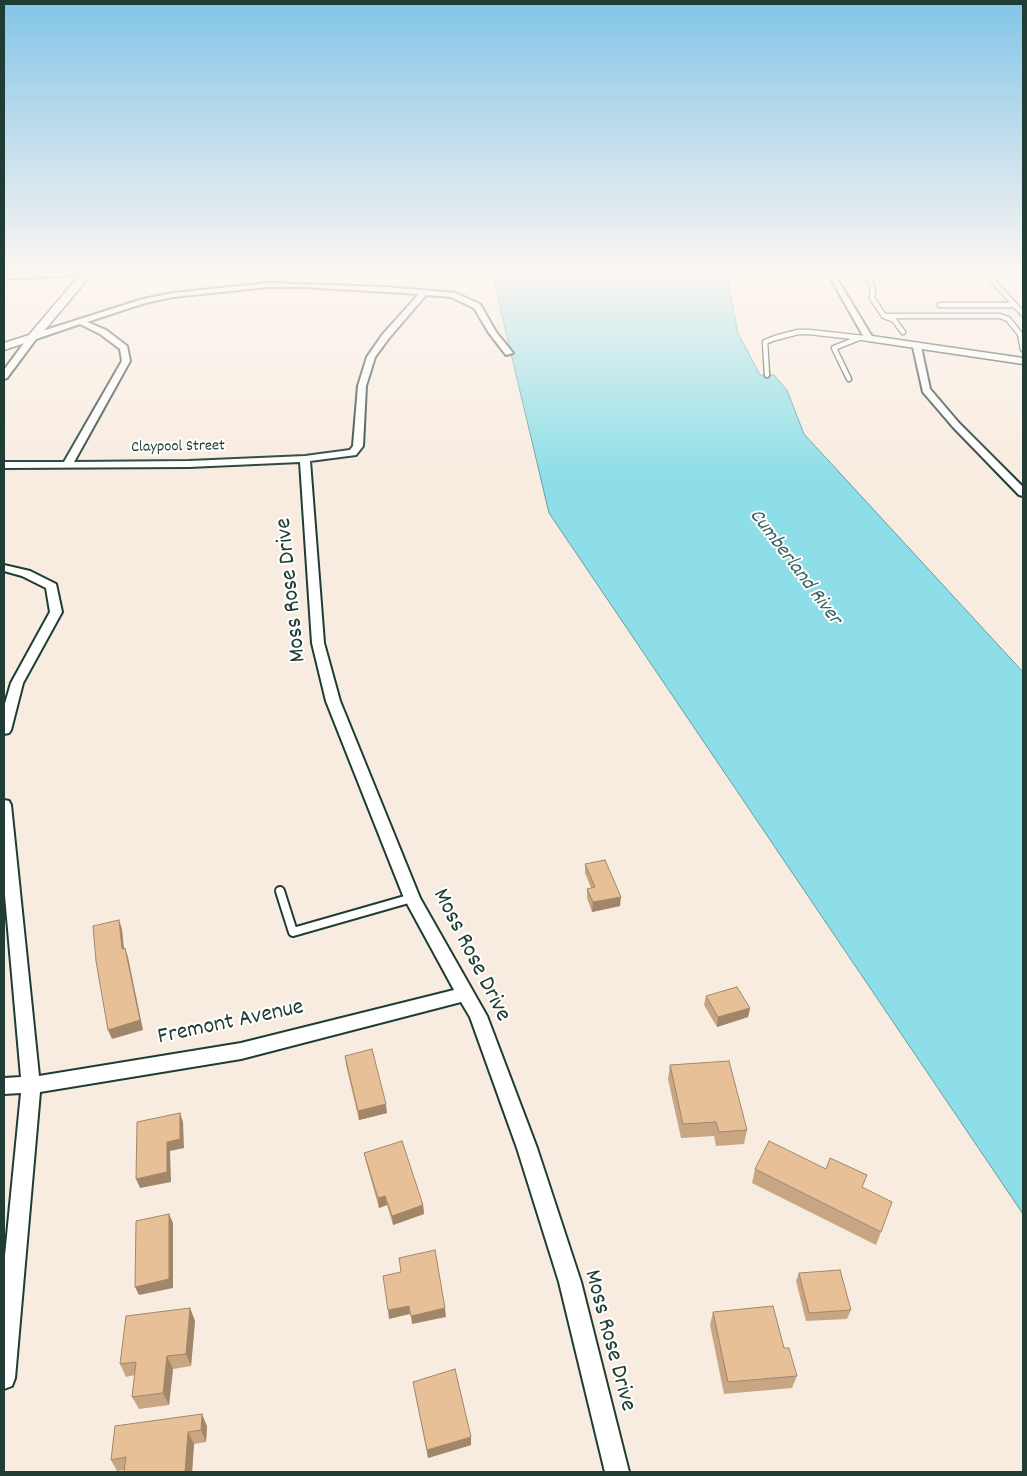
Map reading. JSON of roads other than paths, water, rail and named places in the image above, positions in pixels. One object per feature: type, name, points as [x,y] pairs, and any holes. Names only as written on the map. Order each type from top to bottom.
[{"type":"street","points":[[4,347],[22,341]]},
{"type":"street","points":[[4,376],[30,341]]},
{"type":"street","points":[[68,464],[126,361],[124,348],[115,341]]},
{"type":"street","name":"Claypool Street","points":[[4,465],[190,464],[305,459],[353,453],[358,446],[362,386],[371,357],[383,341]]},
{"type":"street","points":[[499,341],[509,353]]},
{"type":"street","points":[[882,341],[1023,361]]},
{"type":"street","points":[[917,347],[926,390],[986,457],[1023,492]]},
{"type":"street","name":"Moss Rose Drive","points":[[305,459],[318,642],[333,701],[412,898],[478,1016],[530,1157],[570,1282],[617,1472]]},
{"type":"street","points":[[4,568],[26,573],[52,586],[56,612],[17,684],[4,730]]},
{"type":"street","points":[[4,805],[31,1085],[4,1378]]},
{"type":"street","name":"Fremont Avenue","points":[[4,1086],[31,1085],[241,1051],[465,994]]},
{"type":"lane","points":[[767,375],[765,342],[768,341]]},
{"type":"lane","points":[[849,379],[834,348],[857,341]]},
{"type":"lane","points":[[280,891],[293,932],[412,898]]},
{"type":"water","name":"Cumberland River","points":[[508,341],[742,341],[760,375],[774,375],[787,390],[804,434],[1023,672],[1023,1214],[549,513]]}]
